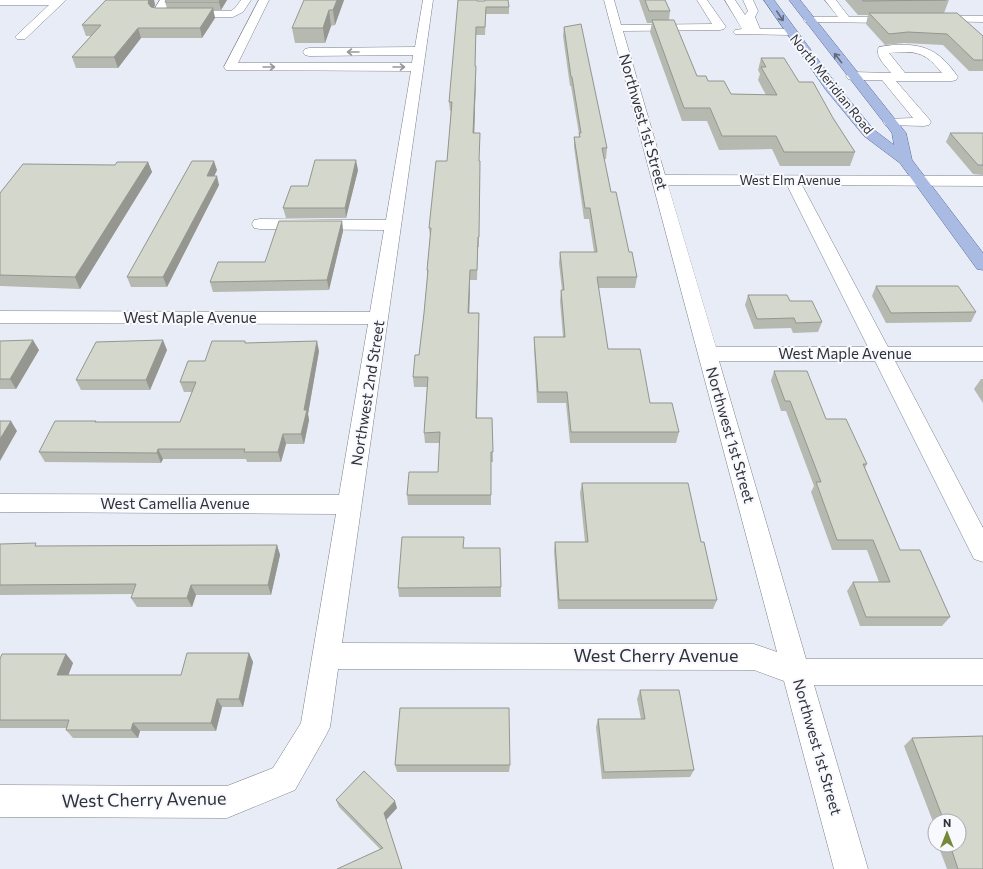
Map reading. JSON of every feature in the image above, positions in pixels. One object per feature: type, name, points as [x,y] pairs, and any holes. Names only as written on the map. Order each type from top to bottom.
[{"type":"main road","name":"North Meridian Road","points":[[769,0],[831,87],[869,133],[905,160],[983,265]]},
{"type":"main road","name":"North Meridian Road","points":[[794,0],[852,76],[899,133],[905,160]]},
{"type":"street","points":[[165,0],[158,13],[159,14],[233,14],[239,10],[246,0]]},
{"type":"street","points":[[264,0],[230,67],[419,59]]},
{"type":"street","name":"Northwest 2nd Street","points":[[284,778],[315,727],[380,318],[428,0]]},
{"type":"street","name":"Northwest 1st Street","points":[[609,0],[851,869]]},
{"type":"street","points":[[702,0],[716,20]]},
{"type":"street","points":[[730,0],[747,27],[754,32]]},
{"type":"street","points":[[748,0],[753,10],[749,18],[755,27],[754,32]]},
{"type":"street","points":[[830,0],[846,20]]},
{"type":"street","points":[[0,2],[60,1]]},
{"type":"street","points":[[21,37],[60,1]]},
{"type":"street","points":[[697,14],[716,20],[736,32],[791,32]]},
{"type":"street","points":[[617,28],[742,18]]},
{"type":"street","points":[[922,20],[983,19]]},
{"type":"street","points":[[808,20],[907,20]]},
{"type":"street","points":[[852,76],[901,77],[952,77],[930,54],[922,49],[883,50],[883,54],[901,77]]},
{"type":"street","points":[[237,52],[253,52]]},
{"type":"street","points":[[300,52],[419,59]]},
{"type":"street","points":[[885,76],[924,122],[890,122]]},
{"type":"street","name":"West Elm Avenue","points":[[659,180],[983,181]]},
{"type":"street","points":[[792,180],[983,552]]},
{"type":"street","points":[[260,224],[394,225]]},
{"type":"street","name":"West Maple Avenue","points":[[0,318],[380,318]]},
{"type":"street","name":"West Maple Avenue","points":[[707,354],[983,354]]},
{"type":"street","name":"West Camellia Avenue","points":[[0,503],[350,505]]},
{"type":"street","name":"West Cherry Avenue","points":[[327,656],[754,657],[796,672],[983,672]]},
{"type":"street","name":"West Cherry Avenue","points":[[0,801],[227,802],[284,778]]},
{"type":"building","points":[[106,0],[149,0],[148,3],[151,7],[156,8],[213,8],[200,28],[138,28],[114,57],[72,57],[101,25],[82,25]]},
{"type":"building","points":[[166,0],[220,0],[219,2],[165,2]]},
{"type":"building","points":[[304,0],[337,0],[333,10],[329,10],[323,28],[292,28]]},
{"type":"building","points":[[458,0],[508,0],[509,7],[486,7],[485,27],[476,27],[473,133],[480,133],[479,237],[477,270],[470,270],[468,313],[479,313],[476,418],[492,418],[493,452],[491,452],[491,495],[407,495],[409,472],[438,472],[440,432],[424,433],[428,377],[413,377],[415,355],[419,355],[424,313],[431,228],[429,228],[436,161],[447,161],[452,102],[449,102]]},
{"type":"building","points":[[645,0],[665,0],[670,11],[649,11]]},
{"type":"building","points":[[863,0],[946,0],[863,1]]},
{"type":"building","points":[[869,13],[957,13],[983,36],[983,60],[974,60],[947,34],[908,32],[889,34]]},
{"type":"building","points":[[652,20],[674,20],[697,76],[706,76],[708,81],[724,81],[731,94],[777,95],[761,67],[766,67],[761,58],[784,58],[799,82],[813,82],[833,118],[855,152],[784,152],[776,136],[722,136],[710,108],[684,108]]},
{"type":"building","points":[[581,24],[607,148],[602,148],[611,192],[616,192],[629,252],[632,252],[637,277],[597,277],[608,349],[640,349],[650,403],[672,403],[679,432],[571,432],[567,392],[538,392],[534,337],[565,337],[561,290],[564,290],[560,252],[597,252],[590,208],[585,208],[574,137],[580,137],[579,133],[581,133],[564,27]]},
{"type":"building","points":[[950,133],[983,133],[983,165],[978,165]]},
{"type":"building","points":[[315,160],[356,160],[345,208],[283,208],[291,186],[308,186]]},
{"type":"building","points":[[192,161],[214,161],[207,176],[217,176],[163,277],[127,277]]},
{"type":"building","points":[[117,162],[148,162],[75,277],[0,275],[0,193],[23,164],[115,165]]},
{"type":"building","points":[[279,221],[342,221],[327,280],[210,282],[218,262],[265,262]]},
{"type":"building","points":[[876,286],[958,286],[976,312],[891,313]]},
{"type":"building","points":[[748,295],[787,295],[790,301],[812,301],[822,322],[796,323],[794,318],[757,319]]},
{"type":"building","points":[[33,340],[10,379],[0,379],[0,341]]},
{"type":"building","points":[[163,340],[146,380],[76,380],[96,342]]},
{"type":"building","points":[[212,341],[245,341],[245,343],[317,341],[304,410],[307,410],[301,434],[283,434],[278,452],[244,452],[245,449],[158,449],[157,453],[39,452],[55,421],[180,422],[196,382],[180,382],[188,361],[205,361]]},
{"type":"building","points":[[774,371],[807,371],[826,419],[846,419],[867,464],[863,464],[900,550],[920,550],[950,617],[866,617],[853,582],[890,582],[873,540],[837,540],[816,482],[821,482],[790,401],[785,401]]},
{"type":"building","points":[[0,421],[11,421],[0,439]]},
{"type":"building","points":[[582,483],[688,483],[701,542],[704,542],[717,600],[559,600],[555,542],[588,542]]},
{"type":"building","points":[[402,537],[464,537],[463,548],[500,548],[501,587],[398,588]]},
{"type":"building","points":[[36,543],[35,546],[277,545],[268,585],[191,585],[187,598],[131,598],[136,584],[0,585],[0,544]]},
{"type":"building","points":[[187,653],[249,653],[239,699],[217,699],[211,723],[133,723],[131,730],[66,730],[69,720],[0,720],[0,659],[2,654],[66,654],[57,675],[181,675]]},
{"type":"building","points":[[640,690],[679,690],[694,770],[604,772],[598,719],[645,719]]},
{"type":"building","points":[[400,708],[509,708],[510,765],[395,765]]},
{"type":"building","points":[[983,736],[983,869],[958,869],[953,853],[967,853],[967,813],[941,813],[912,738]]},
{"type":"building","points":[[364,771],[395,801],[384,813],[402,869],[337,869],[383,848],[336,800]]}]
